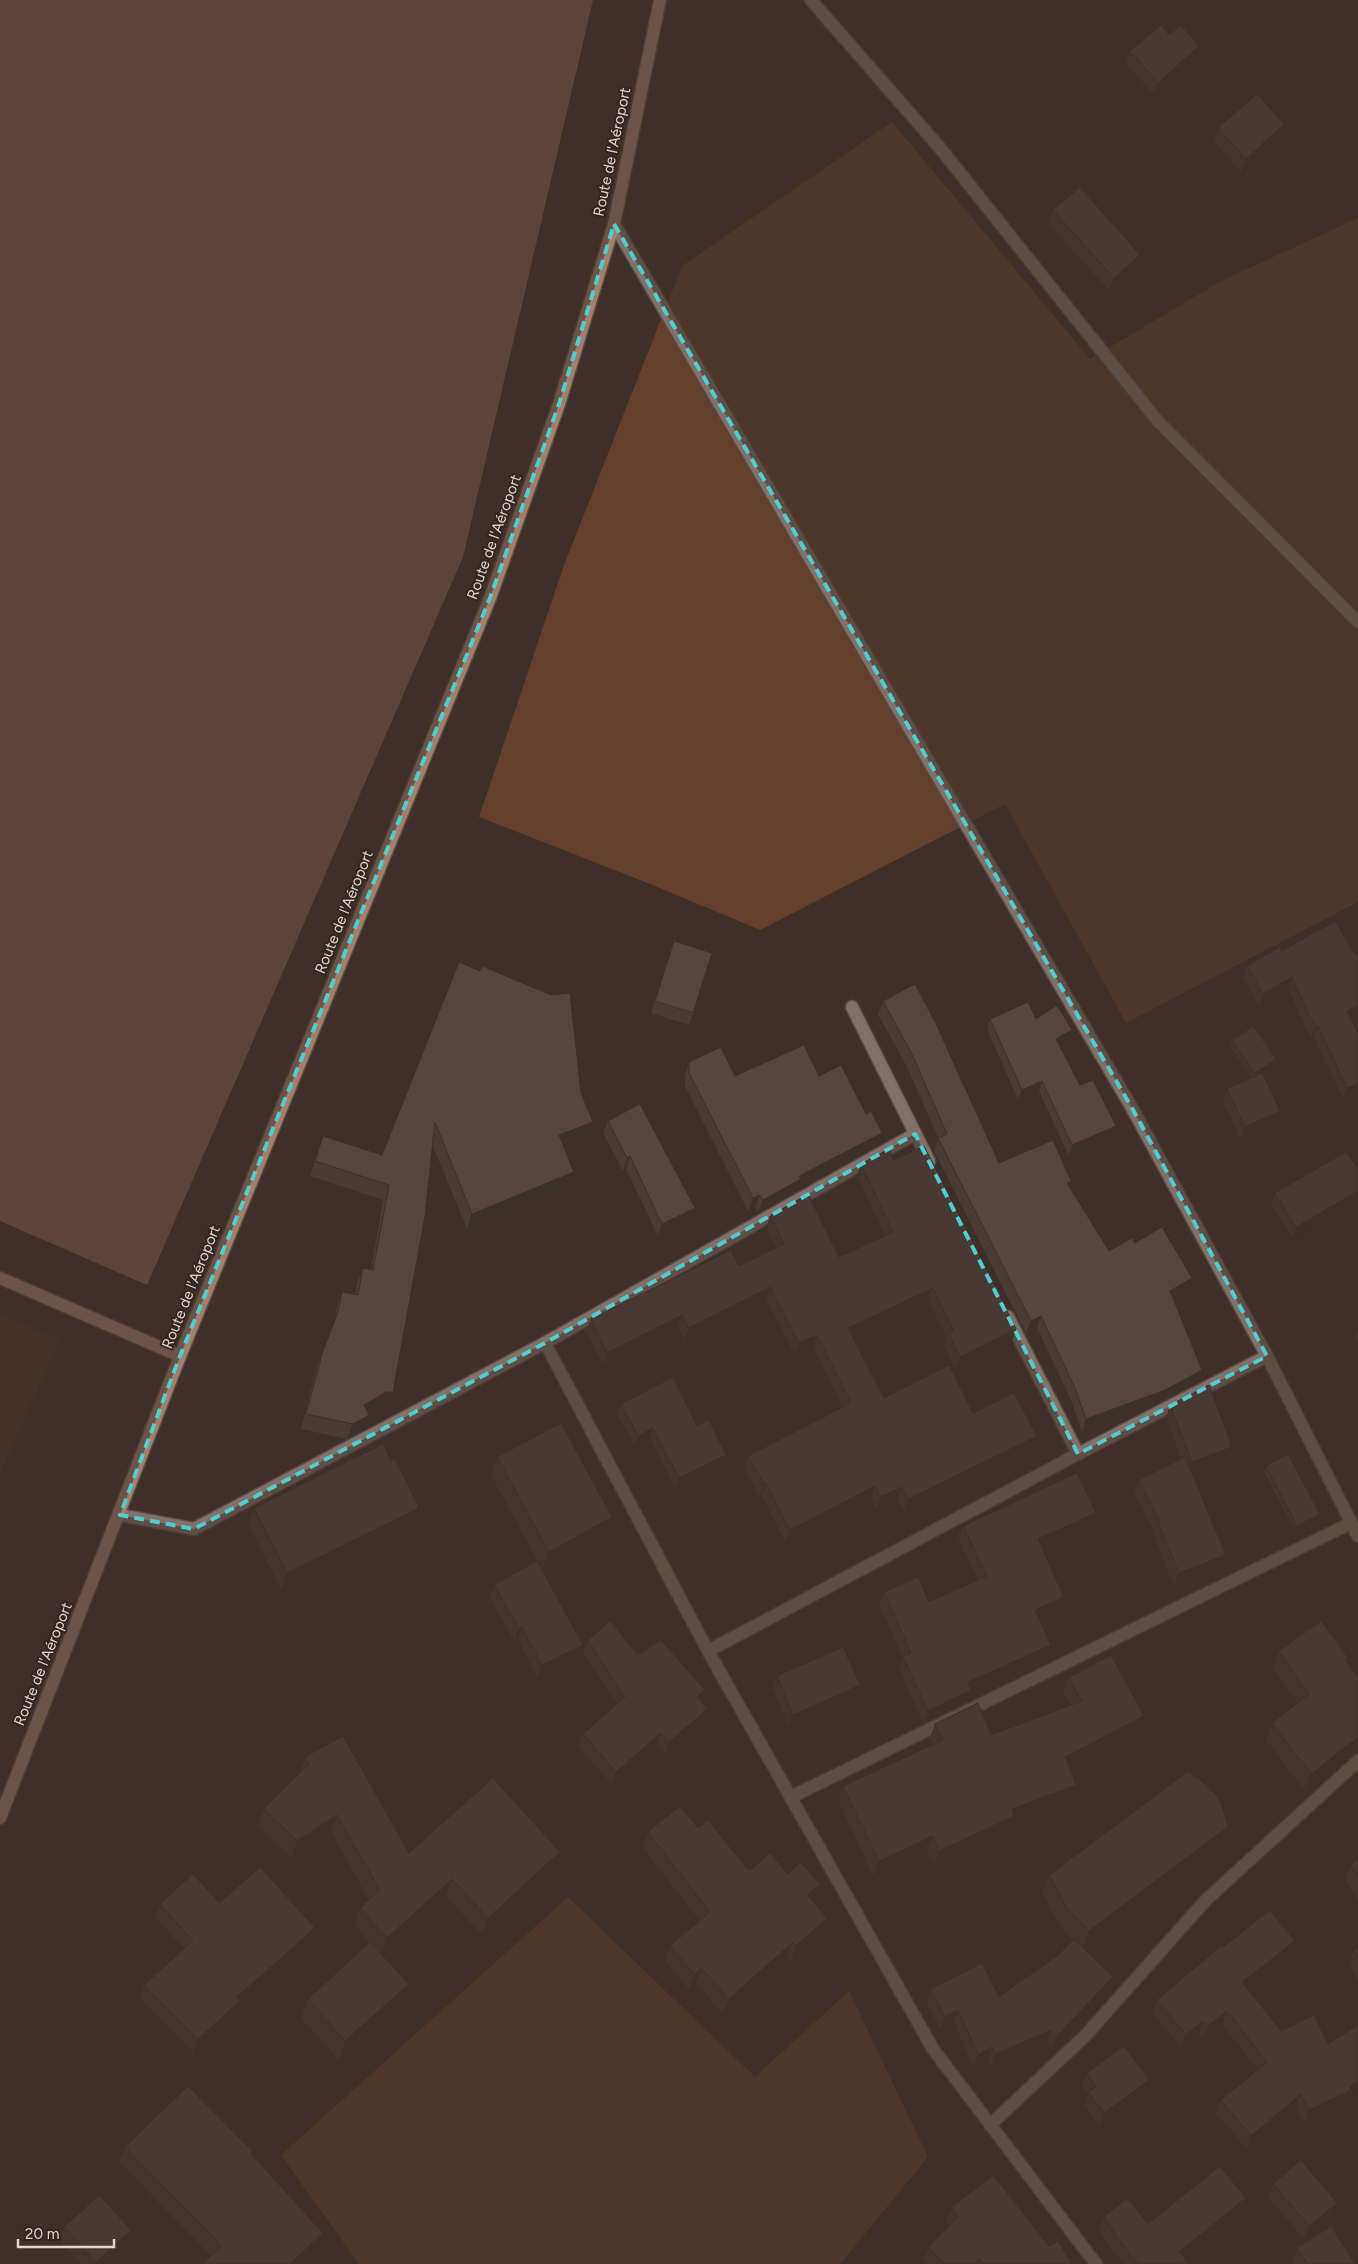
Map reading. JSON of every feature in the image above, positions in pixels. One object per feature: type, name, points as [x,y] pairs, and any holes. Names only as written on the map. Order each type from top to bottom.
[{"type":"main road","name":"Route de l'Aéroport","points":[[0,1818],[120,1515],[180,1356],[490,598],[559,404],[614,224],[660,0]]},
{"type":"main road","points":[[0,1278],[180,1356]]},
{"type":"street","points":[[811,0],[940,148],[1157,420],[1358,622]]},
{"type":"street","points":[[614,224],[1132,1108],[1267,1356],[1358,1536]]},
{"type":"street","points":[[852,1007],[933,1169]]},
{"type":"street","points":[[120,1515],[194,1529],[545,1343],[915,1134]]},
{"type":"street","points":[[1001,1302],[1078,1454]]},
{"type":"street","points":[[545,1343],[708,1651],[933,2049],[1096,2264]]},
{"type":"street","points":[[708,1651],[1078,1454],[1267,1356]]},
{"type":"street","points":[[790,1797],[1351,1523]]},
{"type":"street","points":[[990,2125],[1086,2035],[1206,1900],[1358,1761]]},
{"type":"highlighted area","points":[[614,224],[1132,1108],[1267,1356],[1078,1454],[915,1134],[545,1343],[194,1529],[120,1515],[180,1356],[490,598],[559,404]]},
{"type":"shaded area","points":[[0,0],[593,0],[463,557],[147,1285],[0,1221]]},
{"type":"shaded area","points":[[892,122],[1090,359],[1223,280],[1358,218],[1358,902],[1126,1023],[1005,804],[760,930],[645,882],[479,817],[564,565],[682,266]]},
{"type":"shaded area","points":[[0,1314],[59,1340],[0,1473]]},
{"type":"shaded area","points":[[568,1897],[755,2077],[849,1991],[928,2157],[840,2264],[359,2264],[281,2155]]},
{"type":"building","points":[[1161,25],[1169,35],[1181,25],[1199,46],[1158,83],[1130,51]]},
{"type":"building","points":[[1257,94],[1284,124],[1246,159],[1218,128]]},
{"type":"building","points":[[1080,187],[1140,255],[1114,278],[1053,210]]},
{"type":"building","points":[[1335,921],[1355,955],[1358,954],[1358,1006],[1347,1011],[1358,1034],[1358,1083],[1347,1088],[1318,1026],[1315,1028],[1292,977],[1263,994],[1247,966],[1280,947],[1282,951]]},
{"type":"building","points":[[674,941],[712,953],[693,1013],[655,1001]]},
{"type":"building","points":[[459,962],[480,971],[482,966],[551,995],[570,993],[581,1093],[593,1122],[559,1135],[574,1172],[472,1214],[435,1122],[425,1216],[393,1392],[386,1392],[364,1405],[369,1415],[353,1424],[306,1414],[323,1351],[338,1312],[342,1292],[358,1295],[363,1268],[373,1270],[389,1185],[315,1161],[323,1136],[382,1155]]},
{"type":"building","points":[[915,984],[937,1026],[999,1163],[1053,1140],[1071,1181],[1067,1183],[1109,1251],[1132,1238],[1135,1243],[1162,1227],[1192,1278],[1170,1291],[1202,1370],[1165,1390],[1086,1419],[1075,1388],[1041,1316],[1031,1321],[938,1138],[947,1134],[912,1054],[883,1001]]},
{"type":"building","points":[[1028,1002],[1036,1019],[1057,1005],[1072,1030],[1056,1039],[1080,1085],[1093,1080],[1116,1126],[1072,1145],[1042,1081],[1022,1090],[990,1019]]},
{"type":"building","points":[[1253,1026],[1276,1059],[1255,1073],[1232,1041]]},
{"type":"building","points":[[804,1045],[819,1076],[841,1065],[866,1114],[871,1111],[882,1133],[799,1176],[801,1179],[763,1200],[760,1195],[753,1198],[689,1073],[689,1062],[721,1047],[735,1076]]},
{"type":"building","points":[[1262,1073],[1280,1111],[1245,1127],[1227,1089]]},
{"type":"building","points":[[640,1104],[695,1208],[662,1224],[630,1156],[627,1158],[608,1121]]},
{"type":"building","points":[[924,1146],[1016,1329],[960,1357],[949,1334],[954,1331],[933,1288],[848,1328],[884,1398],[949,1365],[973,1413],[1014,1393],[1037,1436],[908,1499],[902,1487],[881,1497],[875,1486],[790,1530],[766,1483],[764,1484],[748,1456],[851,1403],[817,1335],[799,1343],[770,1287],[689,1328],[682,1315],[607,1353],[591,1319],[731,1250],[739,1266],[784,1244],[770,1216],[808,1194],[839,1257],[893,1232],[861,1164],[889,1149],[894,1160]]},
{"type":"building","points":[[1346,1152],[1358,1169],[1358,1191],[1296,1227],[1275,1193]]},
{"type":"building","points":[[673,1377],[697,1426],[709,1420],[726,1455],[679,1478],[653,1428],[638,1436],[621,1404]]},
{"type":"building","points":[[1209,1385],[1232,1447],[1192,1462],[1170,1405]]},
{"type":"building","points":[[561,1423],[612,1517],[549,1552],[497,1457]]},
{"type":"building","points":[[383,1444],[391,1461],[395,1459],[419,1508],[287,1573],[254,1508]]},
{"type":"building","points":[[1288,1454],[1320,1514],[1297,1526],[1266,1466]]},
{"type":"building","points":[[1185,1457],[1226,1555],[1179,1573],[1158,1522],[1160,1521],[1139,1480]]},
{"type":"building","points":[[1077,1473],[1096,1513],[1038,1539],[1064,1597],[1035,1610],[1051,1645],[968,1682],[971,1690],[928,1711],[903,1656],[911,1653],[884,1592],[918,1577],[929,1602],[987,1576],[963,1526]]},
{"type":"building","points":[[537,1561],[583,1645],[542,1665],[522,1627],[519,1629],[494,1585]]},
{"type":"building","points":[[610,1621],[638,1655],[661,1640],[705,1690],[697,1697],[707,1709],[669,1742],[661,1733],[616,1772],[583,1734],[625,1697],[588,1640]]},
{"type":"building","points":[[1321,1621],[1348,1658],[1345,1660],[1358,1677],[1358,1737],[1311,1774],[1272,1723],[1309,1694],[1279,1651]]},
{"type":"building","points":[[843,1647],[860,1685],[793,1715],[777,1676]]},
{"type":"building","points":[[1111,1655],[1144,1716],[1065,1757],[1076,1785],[1012,1809],[1014,1816],[939,1851],[933,1836],[879,1861],[843,1786],[943,1740],[935,1724],[978,1703],[991,1735],[1082,1701],[1068,1678]]},
{"type":"building","points":[[343,1736],[409,1853],[493,1778],[560,1852],[488,1918],[452,1879],[387,1938],[360,1908],[380,1890],[337,1815],[297,1841],[264,1809],[309,1764],[305,1757]]},
{"type":"building","points":[[1187,1772],[1198,1778],[1216,1795],[1222,1805],[1228,1827],[1089,1931],[1067,1908],[1049,1875]]},
{"type":"building","points":[[680,1806],[698,1828],[708,1820],[749,1871],[770,1853],[788,1874],[801,1862],[820,1884],[807,1895],[827,1918],[796,1946],[793,1942],[729,1999],[702,1968],[695,1974],[670,1946],[710,1912],[648,1832]]},
{"type":"building","points":[[1358,1860],[1358,1875],[1351,1864]]},
{"type":"building","points":[[260,1867],[315,1928],[237,1997],[240,2001],[198,2039],[144,1985],[193,1941],[160,1904],[193,1874],[219,1903]]},
{"type":"building","points":[[1270,1910],[1295,1941],[1242,1982],[1281,2031],[1314,2015],[1328,2044],[1358,2025],[1358,2082],[1349,2087],[1351,2090],[1309,2110],[1301,2094],[1251,2136],[1221,2100],[1267,2062],[1227,2011],[1207,2027],[1203,2021],[1186,2035],[1157,2000],[1221,1946],[1222,1948]]},
{"type":"building","points":[[1074,1939],[1113,1977],[1056,2037],[1051,2030],[996,2054],[992,2047],[978,2054],[958,2010],[945,2017],[931,1989],[982,1963],[999,1997],[1058,1955]]},
{"type":"building","points":[[370,1942],[409,1984],[345,2041],[308,1999]]},
{"type":"building","points":[[1358,1948],[1358,1958],[1354,1950]]},
{"type":"building","points":[[1124,2046],[1149,2080],[1104,2113],[1088,2092],[1096,2086],[1087,2073]]},
{"type":"building","points":[[188,2086],[253,2152],[251,2154],[323,2233],[290,2264],[202,2264],[222,2246],[125,2147]]},
{"type":"building","points":[[1301,2160],[1337,2203],[1309,2226],[1273,2184]]},
{"type":"building","points":[[1220,2166],[1246,2198],[1180,2251],[1188,2264],[1138,2264],[1118,2239],[1104,2217],[1127,2198],[1148,2224]]},
{"type":"building","points":[[993,2175],[1049,2246],[1058,2241],[1072,2264],[983,2264],[979,2259],[975,2264],[945,2264],[928,2247],[958,2217],[951,2208]]},
{"type":"building","points":[[99,2195],[131,2230],[96,2262],[64,2227]]},
{"type":"building","points":[[1331,2226],[1355,2264],[1307,2264],[1297,2248]]}]
